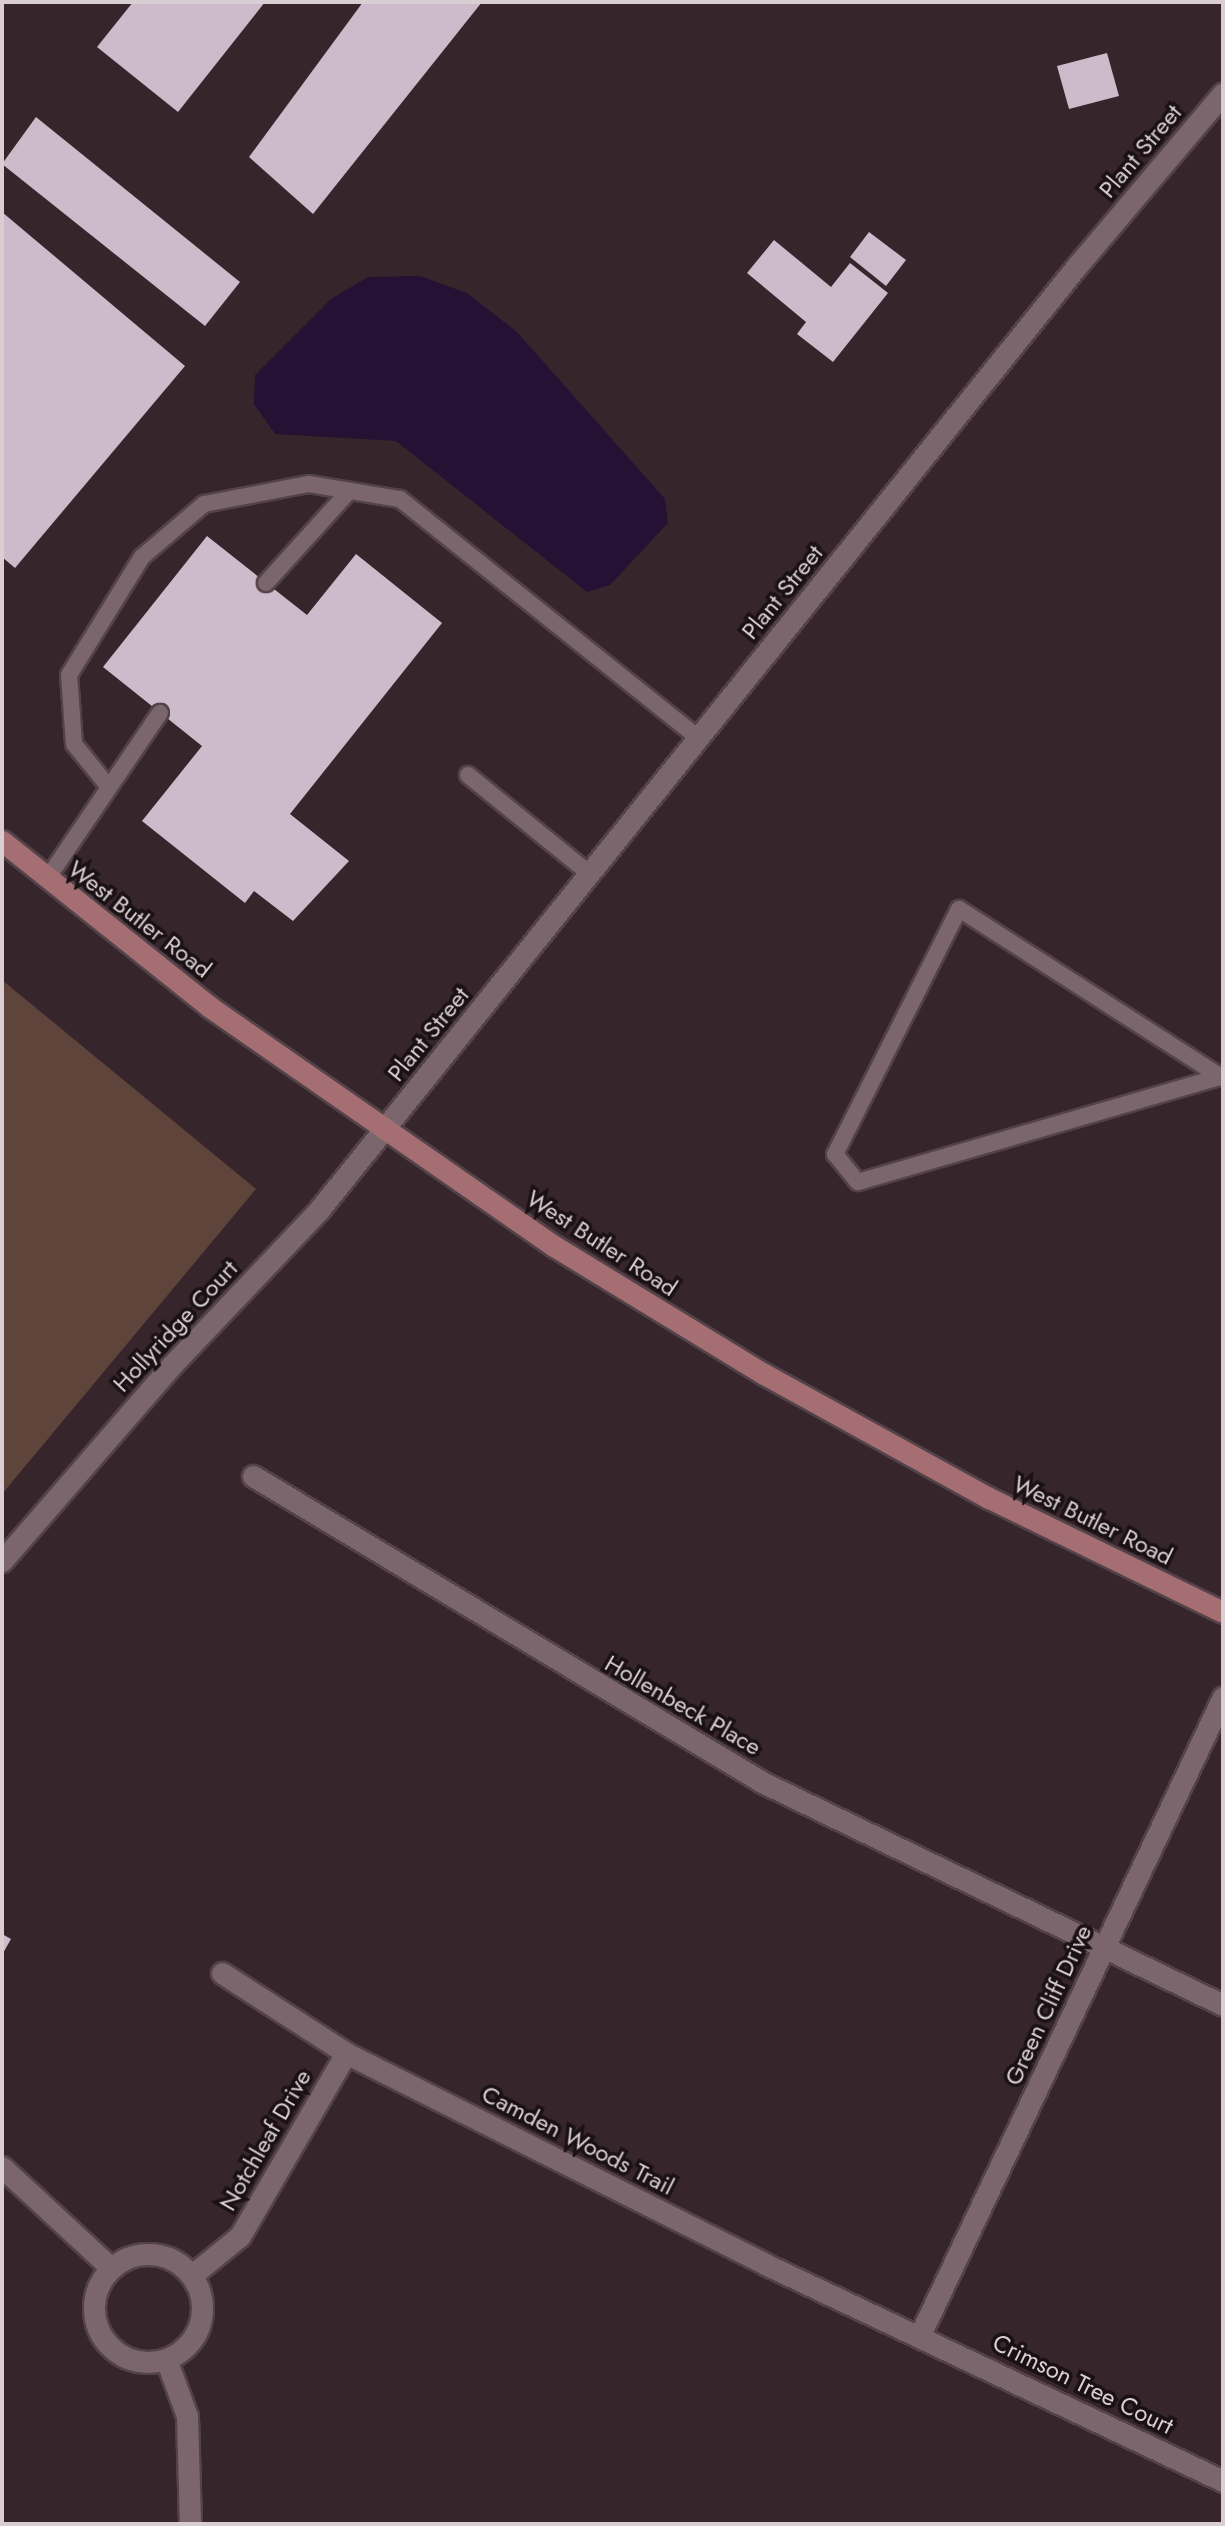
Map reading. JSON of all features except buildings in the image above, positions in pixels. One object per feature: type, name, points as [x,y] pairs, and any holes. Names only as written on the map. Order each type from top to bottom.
[{"type":"main road","name":"West Butler Road","points":[[2,841],[210,1007],[554,1247],[764,1374],[989,1498],[1223,1612]]},
{"type":"street","name":"Plant Street","points":[[387,1128],[1077,266],[1223,93]]},
{"type":"street","name":"Hollyridge Court","points":[[2,1561],[172,1366],[319,1210],[387,1128]]},
{"type":"street","name":"Hollenbeck Place","points":[[253,1476],[762,1782],[1223,2005]]},
{"type":"street","name":"Green Cliff Drive","points":[[920,2335],[1223,1697]]},
{"type":"street","name":"Camden Woods Trail","points":[[222,1973],[346,2053],[765,2263],[920,2335]]},
{"type":"street","name":"Notchleaf Drive","points":[[192,2275],[240,2236],[346,2053]]},
{"type":"street","points":[[2,2167],[111,2268]]},
{"type":"street","points":[[147,2253],[179,2263],[192,2275],[202,2311],[198,2329],[188,2345],[166,2359],[136,2361],[104,2342],[93,2308],[99,2283],[111,2268],[130,2256],[147,2253]]},
{"type":"street","name":"Crimson Tree Court","points":[[920,2335],[1223,2481]]},
{"type":"street","points":[[166,2359],[187,2416],[190,2524]]},
{"type":"lane","points":[[108,786],[74,744],[69,675],[142,556],[204,505],[309,484],[400,499],[698,738]]},
{"type":"lane","points":[[265,583],[349,491]]},
{"type":"lane","points":[[47,879],[160,713]]},
{"type":"lane","points":[[468,775],[590,874]]},
{"type":"lane","points":[[959,909],[1222,1077],[858,1182],[835,1154],[959,909]]},
{"type":"shaded area","points":[[420,276],[467,293],[517,332],[665,499],[668,523],[610,585],[587,592],[396,441],[275,434],[254,404],[255,375],[331,299],[368,277]]},
{"type":"shaded area","points":[[2,980],[256,1189],[2,1494]]}]
